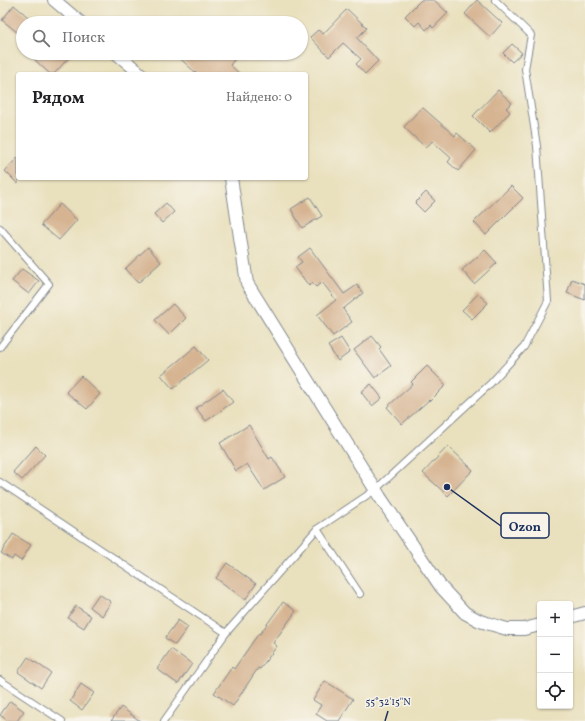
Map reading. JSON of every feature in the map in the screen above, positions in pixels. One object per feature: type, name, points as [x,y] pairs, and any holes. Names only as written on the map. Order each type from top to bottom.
[{"type":"street","points":[[54,0],[73,16]]},
{"type":"street","points":[[124,60],[139,72]]},
{"type":"street","points":[[231,180],[247,283],[375,490],[441,587],[465,613],[480,620],[507,629],[524,629],[537,626]]},
{"type":"street","points":[[573,616],[585,614]]},
{"type":"lane","points":[[164,721],[226,633],[317,529],[375,490],[490,384],[524,347],[548,301],[537,146],[525,69],[531,35],[495,0]]},
{"type":"lane","points":[[0,228],[49,284],[0,346]]},
{"type":"lane","points":[[0,482],[226,633]]},
{"type":"lane","points":[[317,529],[360,594]]},
{"type":"lane","points":[[0,680],[62,721]]},
{"type":"building","points":[[421,0],[434,0],[448,13],[433,28],[431,25],[426,30],[419,22],[415,26],[405,16]]},
{"type":"building","points":[[477,0],[502,23],[490,37],[465,14]]},
{"type":"building","points":[[14,5],[27,16],[16,16],[16,31],[2,20]]},
{"type":"building","points":[[347,9],[367,28],[357,38],[378,61],[365,74],[356,64],[361,59],[343,43],[329,57],[310,37],[318,30],[323,34]]},
{"type":"building","points":[[512,44],[522,53],[512,62],[503,53]]},
{"type":"building","points":[[35,60],[67,60],[56,72],[48,72]]},
{"type":"building","points":[[182,60],[234,60],[230,65],[238,72],[195,72]]},
{"type":"building","points":[[498,90],[512,103],[506,108],[510,112],[490,133],[473,116]]},
{"type":"building","points":[[422,107],[455,136],[457,133],[476,150],[458,171],[448,162],[451,158],[432,141],[426,148],[404,127]]},
{"type":"building","points":[[16,159],[16,180],[18,180],[18,184],[5,171]]},
{"type":"building","points":[[511,186],[523,198],[486,235],[474,222]]},
{"type":"building","points":[[426,192],[435,201],[424,212],[415,203]]},
{"type":"building","points":[[310,197],[322,216],[302,228],[291,209]]},
{"type":"building","points":[[166,203],[174,212],[162,223],[154,214]]},
{"type":"building","points":[[60,204],[77,220],[59,240],[41,225]]},
{"type":"building","points":[[148,247],[161,262],[138,283],[125,269]]},
{"type":"building","points":[[310,248],[344,294],[357,285],[363,293],[343,309],[352,322],[333,336],[317,315],[336,300],[322,282],[316,287],[312,283],[309,286],[295,267],[302,262],[298,257]]},
{"type":"building","points":[[485,250],[497,263],[474,284],[462,270]]},
{"type":"building","points":[[22,269],[39,281],[29,294],[12,281]]},
{"type":"building","points":[[572,279],[585,284],[585,300],[567,293]]},
{"type":"building","points":[[478,294],[488,303],[472,319],[462,310]]},
{"type":"building","points":[[173,304],[186,318],[169,335],[155,320]]},
{"type":"building","points":[[372,336],[381,347],[379,349],[391,366],[375,378],[354,350]]},
{"type":"building","points":[[341,338],[350,352],[338,361],[328,346]]},
{"type":"building","points":[[196,346],[208,360],[173,389],[161,375]]},
{"type":"building","points":[[427,366],[446,385],[430,401],[429,400],[402,424],[387,407],[413,384],[411,382]]},
{"type":"building","points":[[81,376],[100,394],[87,409],[66,392]]},
{"type":"building","points":[[371,384],[382,398],[372,406],[361,392]]},
{"type":"building","points":[[223,389],[233,402],[206,421],[196,408]]},
{"type":"building","points":[[249,425],[269,459],[272,457],[285,477],[264,490],[247,464],[236,471],[220,443]]},
{"type":"building","points":[[36,446],[45,455],[22,480],[13,472]]},
{"type":"building","points":[[448,446],[473,470],[448,496],[423,473]]},
{"type":"building","points":[[13,534],[31,545],[21,561],[14,556],[12,560],[1,553]]},
{"type":"building","points":[[227,563],[256,584],[245,600],[216,578]]},
{"type":"building","points":[[99,594],[111,602],[102,616],[90,607]]},
{"type":"building","points":[[283,602],[296,611],[273,643],[277,646],[260,669],[258,668],[233,706],[214,693],[232,667],[234,669]]},
{"type":"building","points":[[76,606],[91,616],[84,628],[68,618]]},
{"type":"building","points":[[178,620],[188,627],[175,645],[165,638]]},
{"type":"building","points":[[171,649],[192,664],[178,684],[157,669]]},
{"type":"building","points":[[28,657],[51,673],[41,688],[18,672]]},
{"type":"building","points":[[325,681],[353,699],[339,721],[327,721],[316,714],[321,705],[313,700]]},
{"type":"building","points":[[81,684],[94,693],[82,710],[70,701]]},
{"type":"building","points":[[10,701],[24,711],[17,721],[8,721],[0,715]]},
{"type":"building","points":[[121,707],[140,721],[111,721]]},
{"type":"place","name":"Ozon","points":[[447,487]]}]
